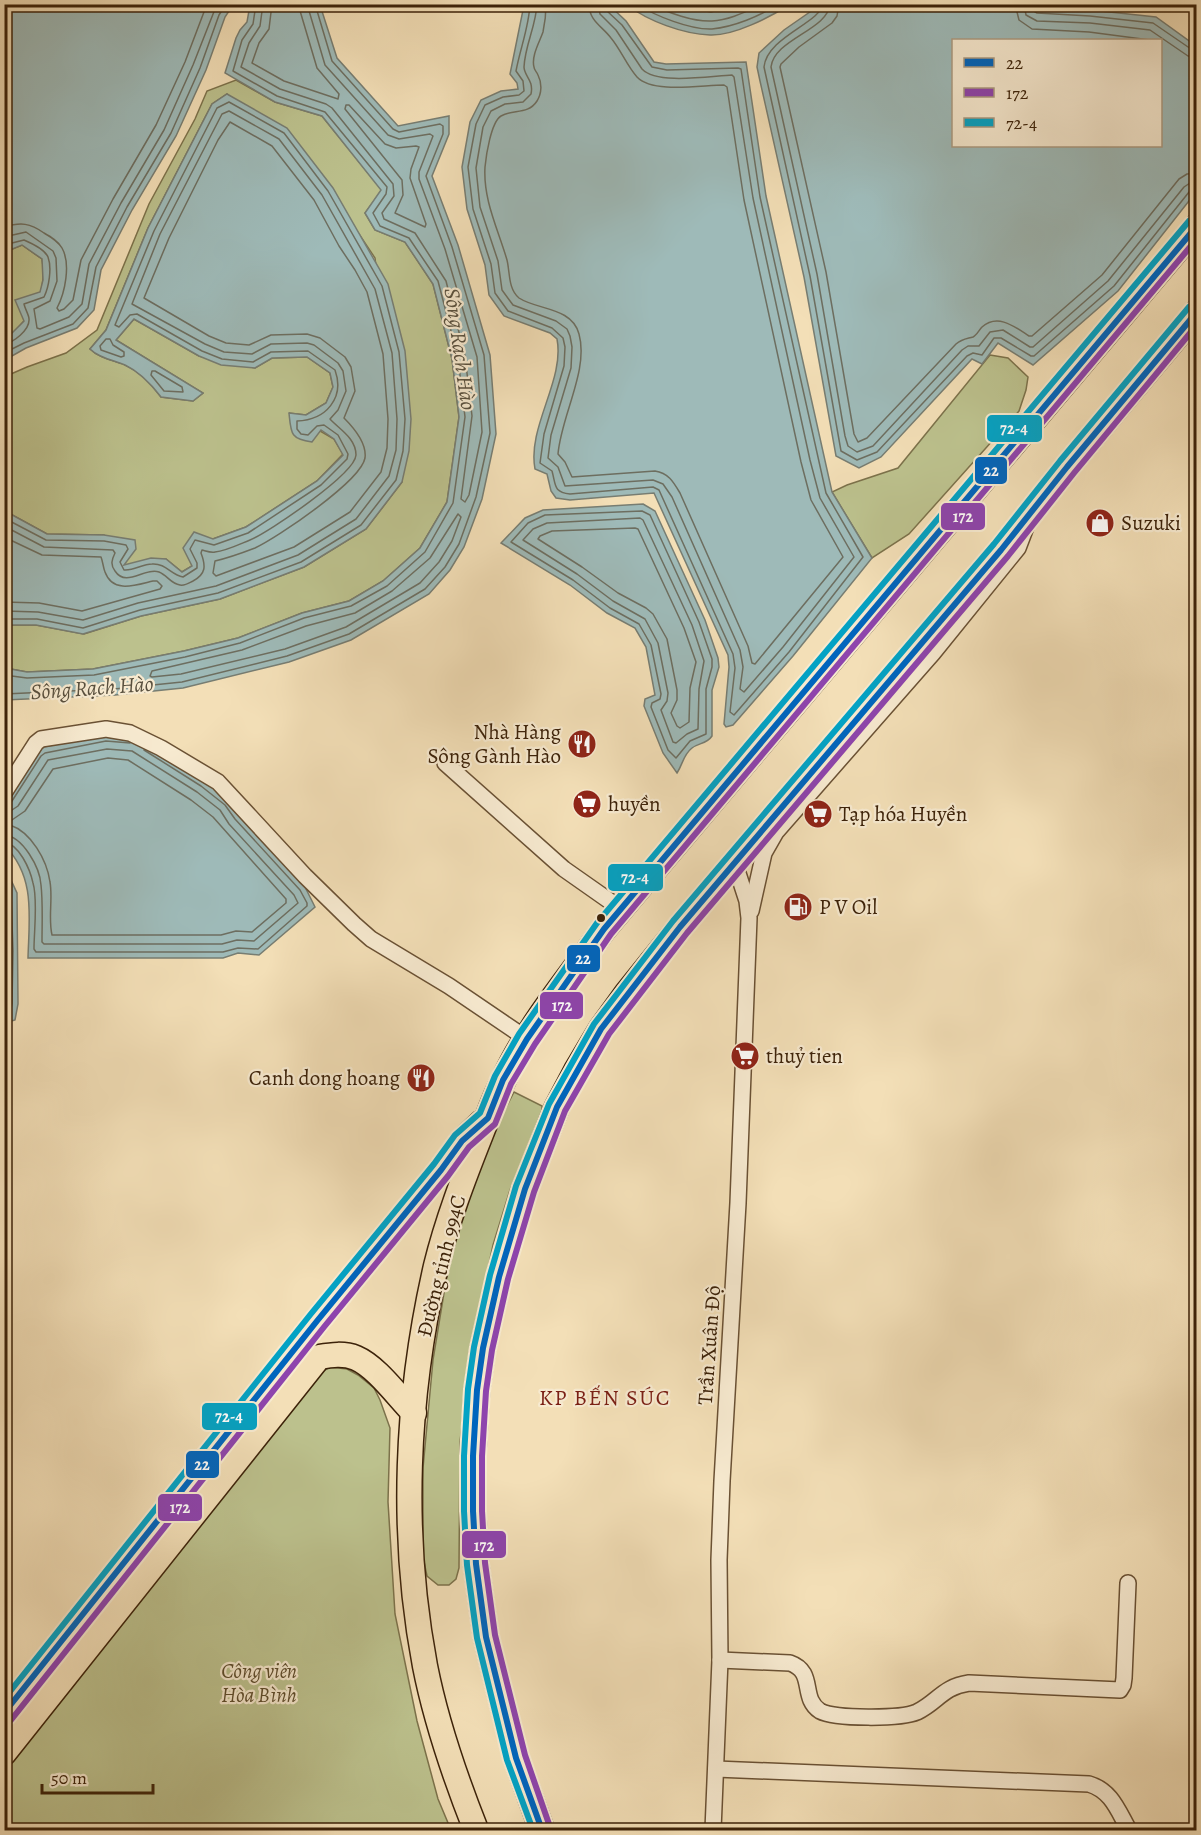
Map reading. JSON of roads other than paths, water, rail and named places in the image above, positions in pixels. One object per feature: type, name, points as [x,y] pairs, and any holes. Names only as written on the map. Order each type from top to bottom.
[{"type":"main road","name":"Đường tỉnh 994C","points":[[476,1830],[453,1770],[425,1668],[417,1618],[408,1486],[417,1371],[436,1265],[463,1181],[503,1080],[527,1039],[604,929],[1197,227]]},
{"type":"main road","points":[[542,1830],[516,1758],[486,1637],[476,1564],[473,1456],[477,1390],[483,1348],[504,1257],[525,1189],[557,1107],[601,1029],[627,993],[1001,550],[1197,313]]},
{"type":"main road","points":[[4,1714],[462,1141],[488,1118]]},
{"type":"main road","points":[[300,1343],[319,1357]]},
{"type":"main road","points":[[4,1753],[319,1357],[339,1354],[356,1358],[372,1369],[414,1413]]},
{"type":"street","points":[[749,918],[764,853],[770,842],[933,653],[1018,548],[1030,513]]},
{"type":"street","points":[[4,793],[36,743],[41,739],[106,729],[130,732],[141,737],[218,783],[305,876],[372,939],[449,986],[527,1039]]},
{"type":"street","points":[[445,763],[564,869],[621,909]]},
{"type":"street","name":"Trần Xuân Độ","points":[[713,1830],[720,1660],[720,1538],[738,1214],[749,918],[747,901],[735,864]]},
{"type":"street","points":[[720,1660],[790,1663],[799,1666],[804,1673],[812,1703],[824,1713],[836,1716],[908,1715],[917,1712],[948,1689],[969,1683],[1120,1690],[1124,1678],[1128,1583]]},
{"type":"street","points":[[716,1769],[1089,1784],[1105,1790],[1135,1829]]},
{"type":"water","points":[[5,4],[233,5],[225,17],[206,70],[176,136],[132,210],[101,270],[94,310],[77,328],[26,348],[5,360],[5,340],[24,321],[15,300],[40,292],[43,280],[42,259],[22,245],[5,252]]},
{"type":"water","name":"Sông Rạch Hào","points":[[250,5],[320,5],[337,58],[398,126],[449,116],[449,134],[432,176],[458,245],[490,355],[496,434],[482,499],[464,547],[450,570],[429,594],[351,640],[289,662],[183,688],[115,695],[5,700],[5,668],[27,672],[93,669],[238,638],[302,613],[349,601],[383,581],[420,548],[447,502],[459,417],[452,359],[433,284],[405,242],[375,230],[365,213],[381,190],[322,116],[275,102],[225,73],[236,38],[247,22]]},
{"type":"water","points":[[524,5],[609,5],[626,21],[654,62],[666,64],[746,62],[766,196],[832,492],[872,558],[793,656],[733,725],[726,727],[724,724],[728,655],[654,493],[570,500],[556,498],[551,491],[547,474],[535,469],[536,437],[556,371],[557,339],[550,333],[504,316],[489,295],[485,265],[467,209],[462,167],[470,122],[481,100],[501,91],[518,89],[517,83],[510,74]]},
{"type":"water","points":[[627,5],[789,5],[741,29],[710,35],[666,26]]},
{"type":"water","points":[[820,5],[980,5],[1091,10],[1156,17],[1196,46],[1196,192],[1118,291],[1033,365],[998,343],[982,364],[972,359],[881,457],[859,468],[836,456],[804,277],[757,67],[759,53],[784,30]]},
{"type":"water","points":[[227,94],[287,128],[333,188],[388,284],[405,351],[411,419],[409,451],[402,482],[366,529],[304,567],[220,599],[141,616],[83,634],[36,625],[5,625],[5,511],[47,534],[104,535],[135,540],[136,549],[124,565],[151,558],[166,559],[182,572],[192,566],[183,548],[194,532],[213,539],[246,527],[317,481],[343,455],[334,439],[321,430],[312,442],[299,439],[291,430],[289,413],[306,415],[326,403],[333,387],[330,373],[307,357],[272,358],[255,368],[221,365],[199,356],[134,319],[116,340],[203,393],[193,401],[161,397],[136,371],[102,357],[90,349],[106,330],[148,228],[212,104]]},
{"type":"water","points":[[643,504],[655,511],[705,620],[718,658],[719,667],[712,690],[712,736],[708,741],[694,746],[689,751],[677,773],[663,753],[644,706],[645,699],[655,695],[646,647],[635,628],[607,613],[570,585],[501,543],[525,518],[543,510]]},
{"type":"water","points":[[106,735],[125,736],[205,781],[230,801],[305,887],[315,907],[259,955],[238,953],[223,958],[28,958],[29,899],[22,871],[5,846],[5,801],[36,752],[43,747]]},
{"type":"water","points":[[4,865],[17,893],[18,1004],[15,1020],[5,1023]]},
{"type":"place","name":"Suzuki","points":[[1100,523]]},
{"type":"place","name":"Nhà Hàng Sông Gành Hào","points":[[582,744]]},
{"type":"place","name":"huyền","points":[[587,804]]},
{"type":"place","name":"Tạp hóa Huyền","points":[[818,814]]},
{"type":"place","name":"P V Oil","points":[[798,907]]},
{"type":"place","name":"thuỷ tien","points":[[745,1056]]},
{"type":"place","name":"Canh dong hoang","points":[[421,1078]]},
{"type":"district","name":"KP BẾN SÚC","points":[[605,1398]]},
{"type":"park label","name":"Công viên Hòa Bình","points":[[259,1683]]}]
